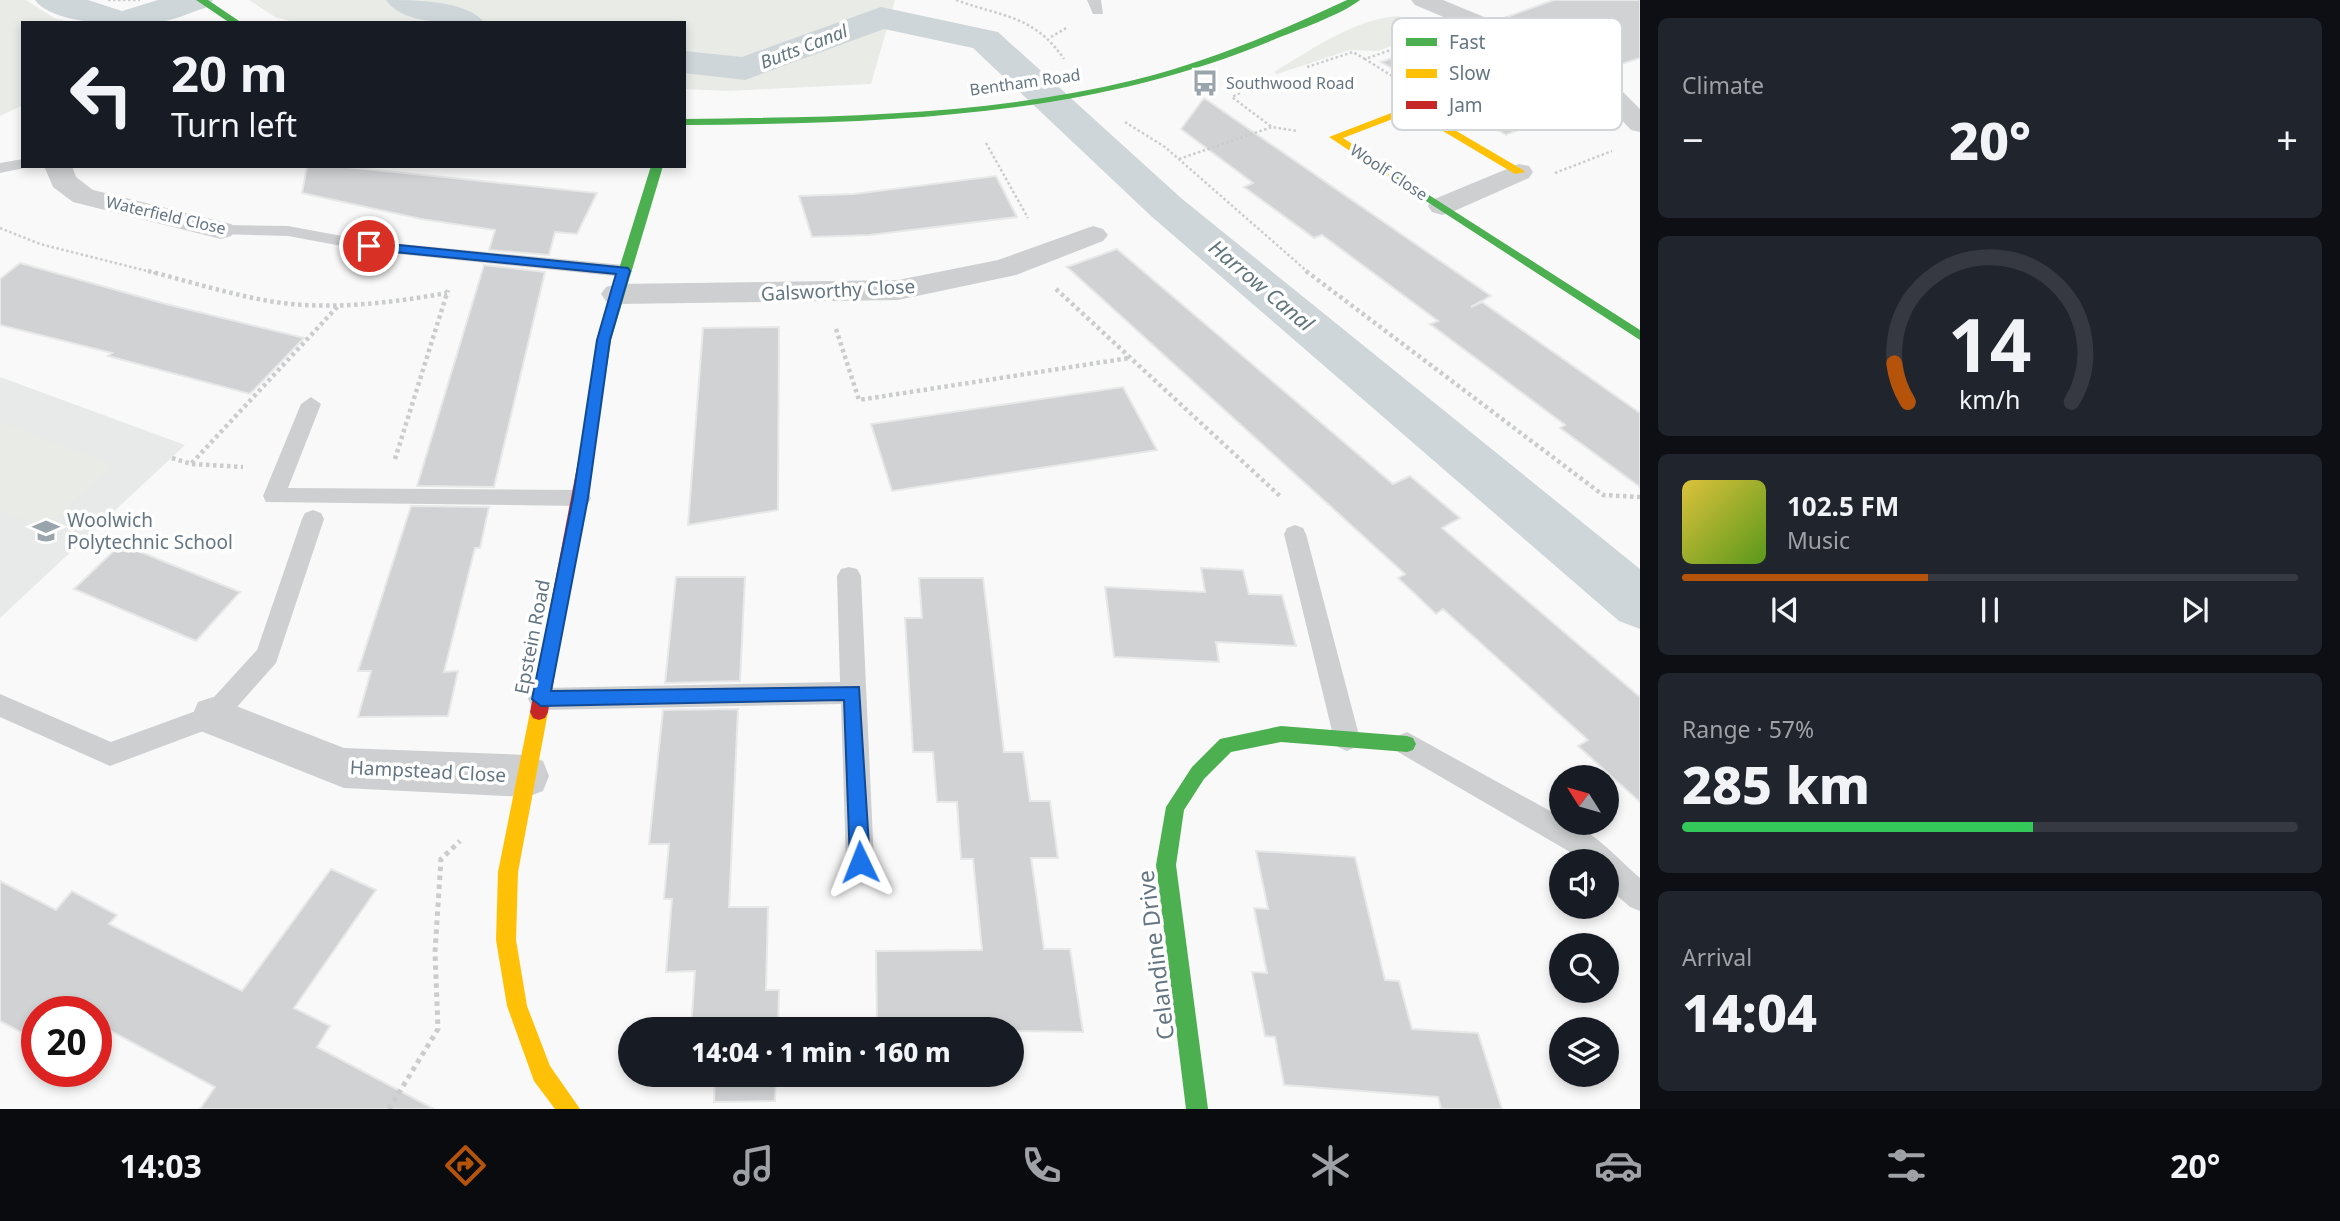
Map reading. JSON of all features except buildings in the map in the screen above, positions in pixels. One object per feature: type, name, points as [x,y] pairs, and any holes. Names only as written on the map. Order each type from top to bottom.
[{"type":"street","points":[[201,0],[234,21]]},
{"type":"street","name":"Bentham Road","points":[[686,122],[816,121],[999,105],[1132,80],[1223,56],[1324,17],[1355,0]]},
{"type":"street","points":[[1423,0],[1466,18]]},
{"type":"street","points":[[1622,105],[1640,124]]},
{"type":"street","name":"Woolf Close","points":[[1335,137],[1392,116]]},
{"type":"street","points":[[1448,130],[1519,173]]},
{"type":"street","name":"Woolf Close","points":[[1335,137],[1640,336]]},
{"type":"street","name":"Waterfield Close","points":[[59,168],[63,181],[83,196],[220,230]]},
{"type":"street","name":"Epstein Road","points":[[569,1109],[542,1073],[521,1017],[506,940],[508,872],[580,498],[604,340],[656,168]]},
{"type":"street","name":"Woolf Close","points":[[1442,206],[1519,173]]},
{"type":"street","name":"Galsworthy Close","points":[[621,283],[823,292],[898,290],[950,281],[1036,256],[1093,234]]},
{"type":"street","name":"Hampstead Close","points":[[213,716],[344,768],[527,776]]},
{"type":"street","name":"Celandine Drive","points":[[1197,1109],[1166,865],[1175,807],[1198,773],[1226,745],[1281,734],[1407,744]]},
{"type":"lane","points":[[0,168],[21,164]]},
{"type":"lane","name":"Waterfield Close","points":[[220,230],[288,231],[369,246],[458,256],[621,283]]},
{"type":"lane","points":[[311,404],[274,496],[580,498]]},
{"type":"lane","points":[[0,705],[110,754],[213,716],[267,656],[313,519]]},
{"type":"lane","points":[[1296,534],[1347,739]]},
{"type":"lane","points":[[849,576],[860,862]]},
{"type":"lane","points":[[541,699],[853,693]]},
{"type":"lane","points":[[1407,744],[1587,849]]},
{"type":"lane","points":[[1619,878],[1640,897]]},
{"type":"path","points":[[108,0],[140,0]]},
{"type":"path","points":[[956,0],[1030,22],[1051,37],[1070,71]]},
{"type":"path","points":[[1392,49],[1365,59],[1392,75]]},
{"type":"path","points":[[1243,92],[1232,97],[1272,127],[1335,137]]},
{"type":"path","points":[[1123,120],[1165,147],[1304,269],[1603,495],[1640,497]]},
{"type":"path","points":[[1178,160],[1272,127]]},
{"type":"path","points":[[981,133],[1036,256],[1130,358],[1288,504],[1296,534]]},
{"type":"path","points":[[1519,173],[1555,173],[1618,149]]},
{"type":"path","points":[[0,228],[40,244],[270,301],[390,303],[447,293]]},
{"type":"path","points":[[383,496],[458,256]]},
{"type":"path","points":[[823,292],[859,400],[1130,358]]},
{"type":"path","points":[[191,464],[340,304]]},
{"type":"path","points":[[172,458],[191,464],[284,471]]},
{"type":"path","points":[[389,1109],[438,1029],[435,952],[442,859],[470,831]]},
{"type":"shaded area","points":[[0,0],[26,0],[54,18],[65,21],[21,21],[21,106],[0,116]]},
{"type":"shaded area","points":[[249,0],[895,0],[871,84],[726,91],[686,89],[686,21],[290,21],[275,17]]},
{"type":"shaded area","points":[[1398,16],[1405,18],[1392,18],[1392,46],[1378,51],[1350,50],[1277,74],[1274,72],[1349,29],[1382,18]]},
{"type":"shaded area","name":"Woolwich Polytechnic School","points":[[0,377],[185,445],[0,618]]},
{"type":"shaded area","points":[[0,421],[114,465],[44,528],[0,510]]},
{"type":"waterway","name":"Butts Canal","points":[[52,0],[118,21]]},
{"type":"waterway","name":"Butts Canal","points":[[124,21],[196,0]]},
{"type":"waterway","name":"Butts Canal","points":[[403,0],[461,21]]},
{"type":"waterway","name":"Harrow Canal","points":[[686,62],[745,69],[881,18],[985,40],[1166,207],[1640,604]]},
{"type":"traffic: fast","points":[[201,0],[234,21]]},
{"type":"traffic: fast","points":[[686,122],[813,120],[944,113],[1073,96],[1136,83],[1198,65],[1278,35],[1355,0]]},
{"type":"traffic: fast","points":[[587,451],[604,340],[656,168]]},
{"type":"traffic: fast","points":[[1393,175],[1640,336]]},
{"type":"traffic: fast","points":[[1197,1109],[1166,865],[1175,807],[1198,773],[1226,745],[1281,734],[1407,744]]},
{"type":"traffic: slow","points":[[1392,116],[1335,137],[1393,175]]},
{"type":"traffic: slow","points":[[1449,130],[1519,172]]},
{"type":"traffic: slow","points":[[539,712],[508,872],[506,940],[517,1006],[542,1073],[569,1109]]},
{"type":"traffic: jam","points":[[539,712],[587,451]]},
{"type":"place","name":"Southwood Road","points":[[1205,83]]},
{"type":"place","name":"Woolwich Polytechnic School","points":[[46,531]]},
{"type":"route","points":[[369,246],[624,271],[604,340],[580,498],[541,699],[853,693],[860,862]]}]
